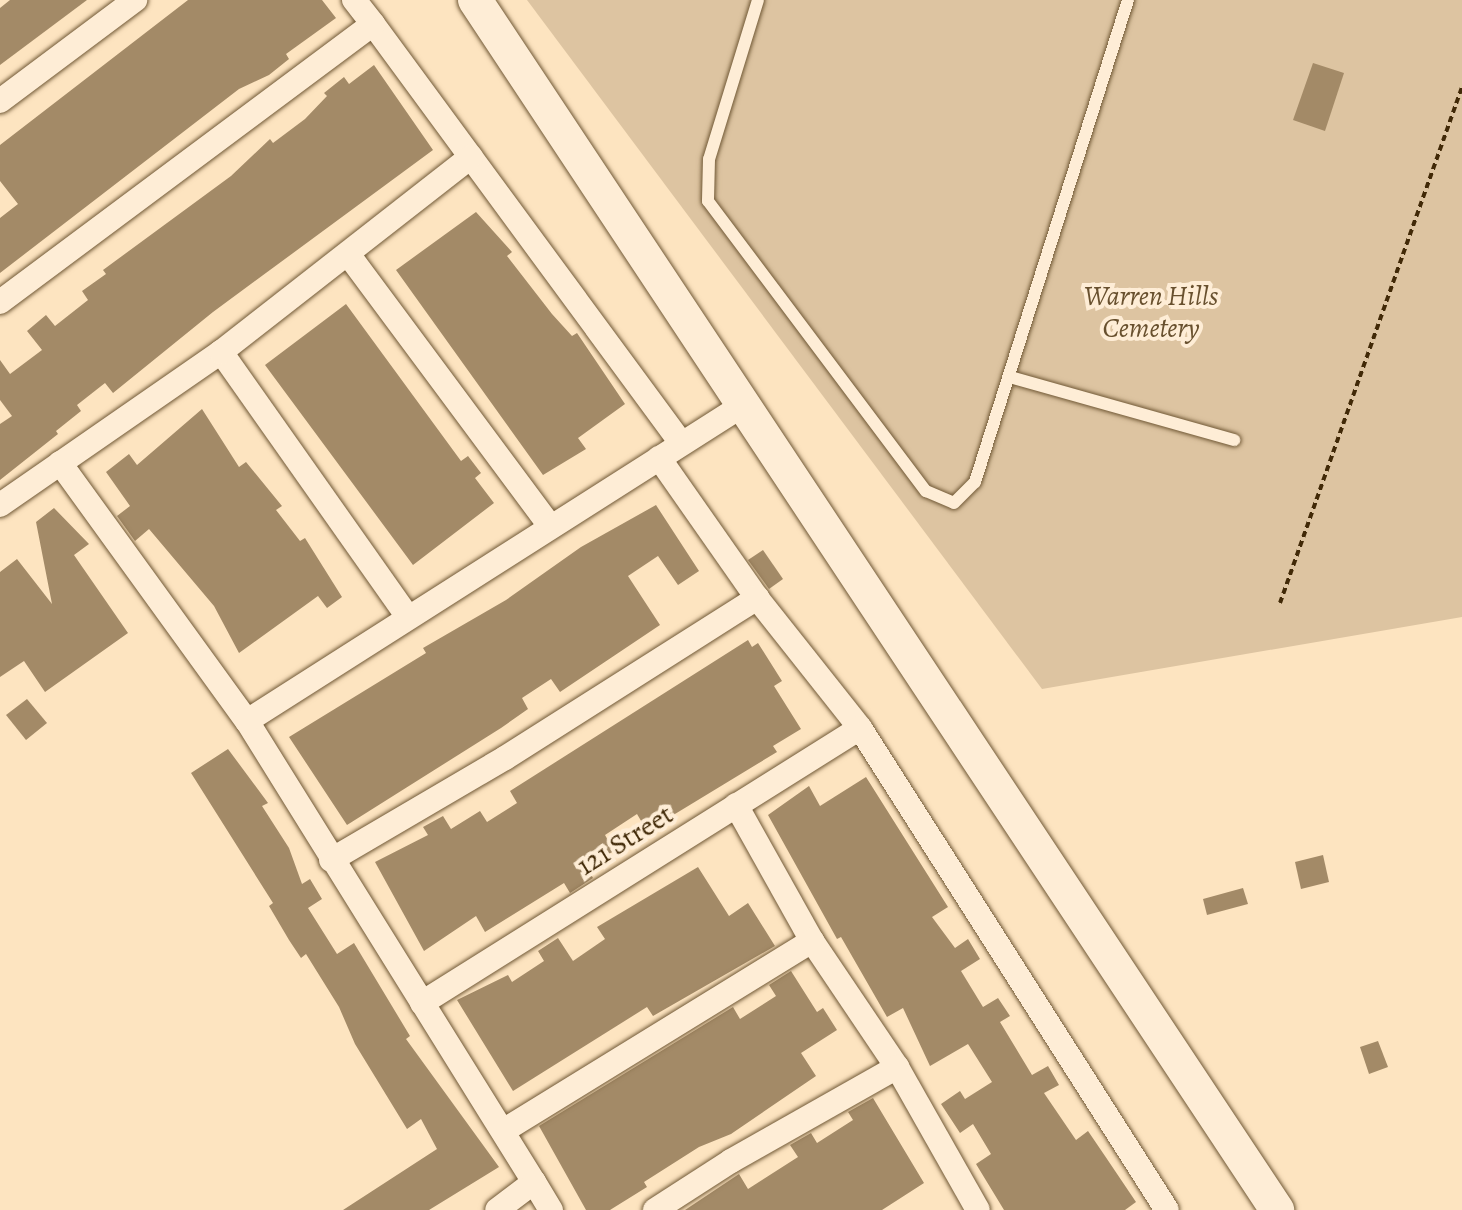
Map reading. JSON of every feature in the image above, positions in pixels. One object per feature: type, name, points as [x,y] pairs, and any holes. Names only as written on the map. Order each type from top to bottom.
[{"type":"street","points":[[0,101],[135,0]]},
{"type":"street","points":[[354,0],[681,443]]},
{"type":"street","points":[[475,0],[1277,1210]]},
{"type":"street","points":[[0,302],[373,24]]},
{"type":"street","points":[[0,505],[221,352],[471,157]]},
{"type":"street","points":[[348,254],[550,526]]},
{"type":"street","points":[[221,352],[408,617]]},
{"type":"street","points":[[247,721],[743,405]]},
{"type":"street","points":[[659,458],[757,598],[860,728],[1167,1210]]},
{"type":"street","points":[[60,463],[247,721],[551,1210]]},
{"type":"street","points":[[331,860],[505,758],[757,598]]},
{"type":"street","name":"121 Street","points":[[422,1003],[860,728]]},
{"type":"street","points":[[736,805],[812,941],[897,1067],[968,1206]]},
{"type":"street","points":[[503,1131],[812,941]]},
{"type":"street","points":[[655,1210],[731,1161],[897,1067]]},
{"type":"street","points":[[497,1210],[534,1182]]},
{"type":"lane","points":[[758,0],[709,159],[708,201],[719,221],[926,491],[939,501],[954,503],[975,482],[1128,0]]},
{"type":"lane","points":[[1010,377],[1234,440]]},
{"type":"path","points":[[1280,603],[1462,87]]},
{"type":"green space","name":"Warren Hills Cemetery","points":[[527,0],[1462,0],[1462,617],[1042,689]]},
{"type":"building","points":[[10,0],[87,0],[0,65],[0,8]]},
{"type":"building","points":[[188,0],[322,0],[336,18],[286,54],[289,59],[269,75],[239,89],[0,273],[0,218],[18,204],[0,181],[0,145]]},
{"type":"building","points":[[1313,63],[1344,73],[1325,131],[1293,120]]},
{"type":"building","points":[[374,65],[433,150],[213,312],[113,393],[105,383],[77,405],[81,411],[56,431],[58,434],[0,480],[0,424],[12,416],[0,400],[0,360],[10,374],[42,350],[27,331],[46,315],[55,326],[88,300],[82,291],[106,274],[103,270],[231,176],[270,139],[273,143],[305,119],[327,96],[324,93],[344,77],[349,84]]},
{"type":"building","points":[[476,212],[512,252],[507,256],[552,314],[572,336],[577,333],[625,404],[578,438],[586,449],[543,475],[396,270]]},
{"type":"building","points":[[346,304],[461,461],[468,456],[481,473],[475,478],[494,503],[413,565],[265,365]]},
{"type":"building","points":[[202,409],[239,467],[246,462],[282,506],[276,510],[300,541],[305,538],[342,597],[327,608],[318,596],[239,653],[214,606],[149,529],[135,541],[117,516],[130,506],[106,472],[129,454],[137,465]]},
{"type":"building","points":[[656,505],[699,571],[678,585],[658,556],[628,576],[660,625],[560,692],[551,679],[522,698],[528,709],[347,825],[289,737],[426,653],[423,648],[506,600],[581,547]]},
{"type":"building","points":[[54,508],[89,544],[74,555],[128,633],[45,692],[24,661],[0,677],[0,572],[17,559],[52,604],[36,522]]},
{"type":"building","points":[[763,550],[783,579],[769,589],[748,560]]},
{"type":"building","points":[[748,640],[752,647],[758,643],[782,681],[774,686],[801,729],[773,746],[777,752],[647,831],[637,814],[605,835],[614,851],[587,867],[593,878],[570,893],[564,883],[485,932],[476,916],[424,951],[375,862],[428,835],[423,827],[443,816],[451,829],[480,811],[487,822],[517,803],[510,791]]},
{"type":"building","points":[[27,699],[47,723],[26,740],[6,715]]},
{"type":"building","points":[[228,749],[268,803],[262,806],[289,848],[302,884],[310,879],[322,899],[308,908],[337,954],[354,943],[410,1036],[406,1039],[499,1167],[429,1210],[343,1210],[437,1149],[421,1119],[407,1129],[355,1044],[339,1007],[306,954],[301,958],[289,940],[269,906],[273,903],[191,773]]},
{"type":"building","points":[[866,777],[948,907],[932,917],[955,948],[968,939],[980,959],[961,971],[983,1007],[998,998],[1010,1016],[1000,1022],[1032,1075],[1048,1066],[1059,1085],[1044,1093],[1076,1140],[1088,1131],[1136,1202],[1125,1210],[1004,1210],[976,1164],[991,1154],[973,1124],[960,1133],[941,1104],[960,1091],[965,1099],[992,1082],[968,1044],[930,1066],[903,1008],[887,1017],[841,937],[837,939],[768,815],[809,786],[820,806]]},
{"type":"building","points":[[1323,855],[1329,882],[1301,889],[1295,862]]},
{"type":"building","points":[[698,867],[729,916],[748,903],[775,946],[653,1016],[647,1007],[513,1091],[457,1000],[508,975],[512,982],[544,961],[538,951],[558,938],[573,961],[605,939],[597,927]]},
{"type":"building","points":[[1243,888],[1248,904],[1207,915],[1203,899]]},
{"type":"building","points":[[791,971],[817,1012],[823,1008],[837,1030],[801,1053],[816,1076],[731,1134],[699,1147],[644,1182],[647,1187],[610,1210],[586,1210],[539,1126],[733,1007],[740,1019],[776,996],[769,985]]},
{"type":"building","points":[[1378,1041],[1388,1067],[1369,1074],[1360,1047]]},
{"type":"building","points":[[873,1098],[924,1183],[882,1210],[685,1210],[739,1174],[748,1189],[798,1157],[790,1145],[811,1133],[817,1143],[853,1120],[848,1112]]}]
